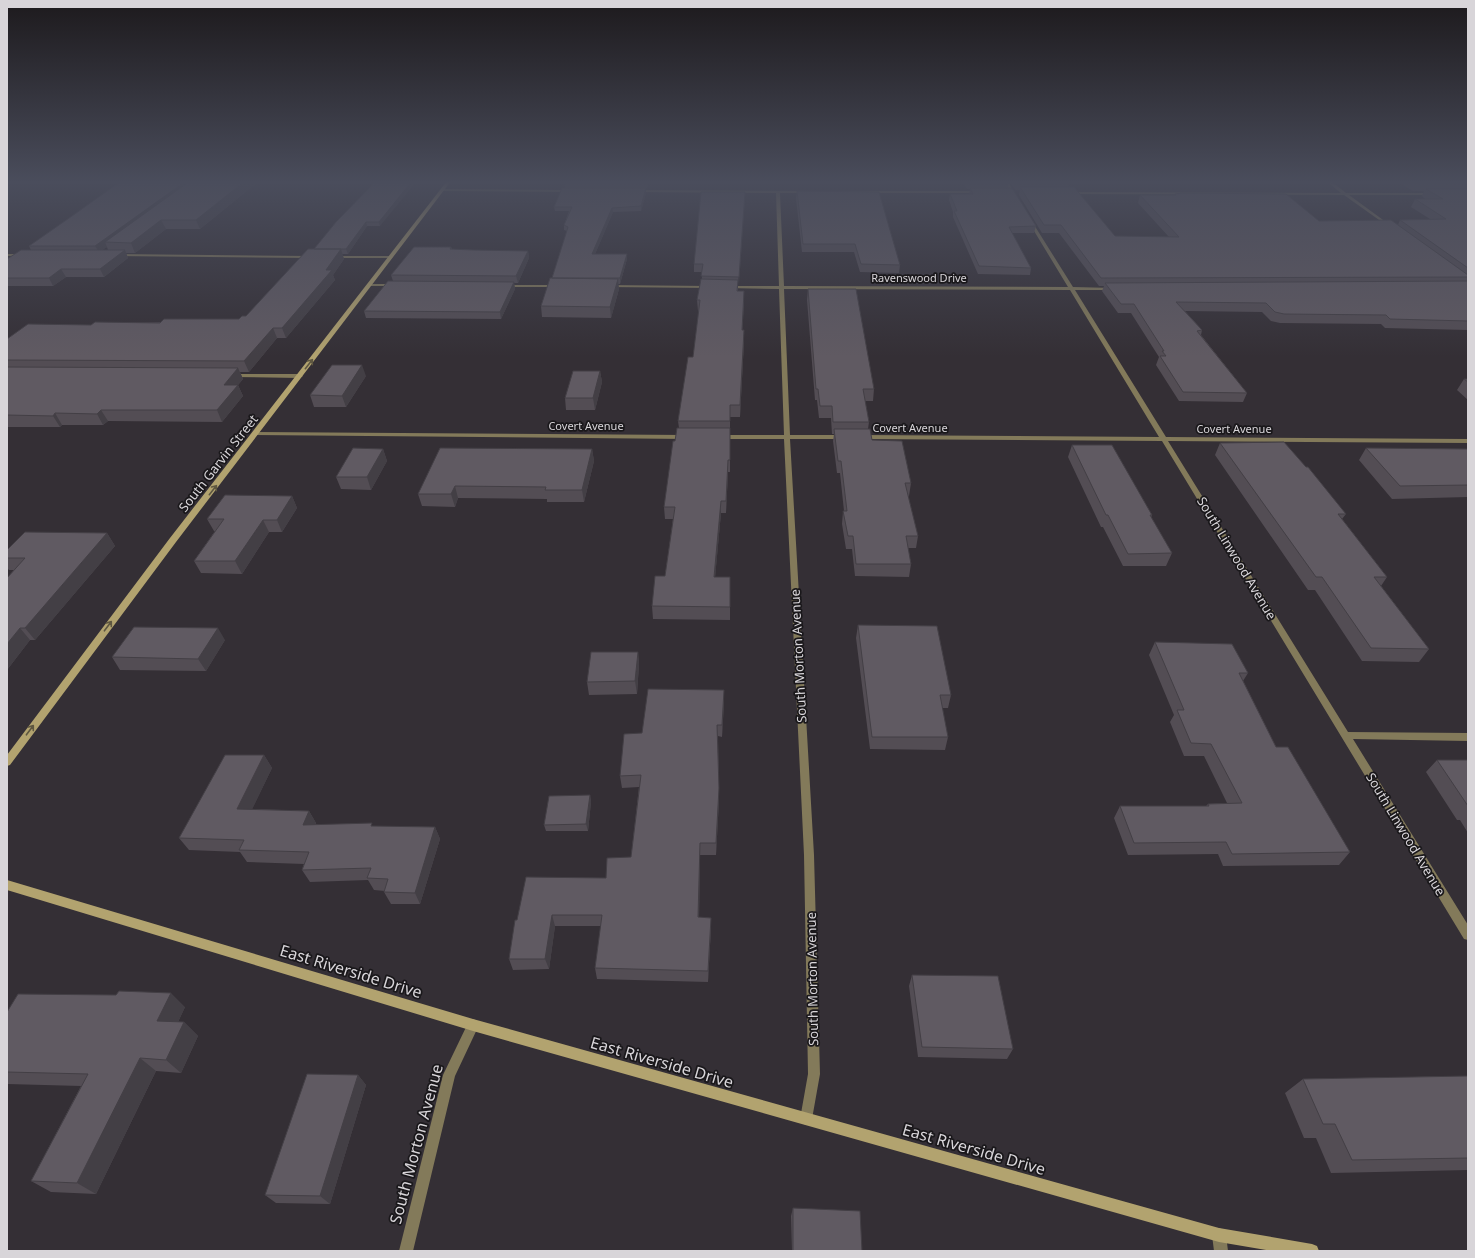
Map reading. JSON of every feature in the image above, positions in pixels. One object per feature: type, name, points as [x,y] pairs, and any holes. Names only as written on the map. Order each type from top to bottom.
[{"type":"street","name":"South Garvin Street","points":[[7,762],[173,540],[404,240]]},
{"type":"street","name":"South Morton Avenue","points":[[780,240],[787,437],[809,855],[814,1074],[806,1119]]},
{"type":"street","name":"South Linwood Avenue","points":[[1042,240],[1468,935]]},
{"type":"street","points":[[7,255],[30,255]]},
{"type":"street","points":[[108,255],[313,257]]},
{"type":"street","points":[[328,257],[391,257]]},
{"type":"street","points":[[370,285],[402,285]]},
{"type":"street","points":[[497,286],[568,286]]},
{"type":"street","name":"Ravenswood Drive","points":[[599,286],[1119,289]]},
{"type":"street","points":[[229,376],[300,376]]},
{"type":"street","name":"Covert Avenue","points":[[256,434],[694,437]]},
{"type":"street","name":"Covert Avenue","points":[[709,437],[1468,441]]},
{"type":"street","points":[[1346,735],[1468,737]]},
{"type":"street","name":"East Riverside Drive","points":[[7,885],[473,1025],[1219,1235],[1312,1251]]},
{"type":"street","name":"South Morton Avenue","points":[[406,1251],[449,1075],[473,1025]]},
{"type":"street","points":[[1219,1235],[1221,1251]]},
{"type":"building","points":[[38,240],[104,240],[95,246],[29,246]]},
{"type":"building","points":[[108,240],[135,240],[131,243],[105,242]]},
{"type":"building","points":[[322,240],[353,240],[346,249],[314,249]]},
{"type":"building","points":[[564,240],[598,240],[592,254],[627,254],[620,278],[552,278]]},
{"type":"building","points":[[696,240],[742,240],[739,277],[701,276],[703,264],[694,264]]},
{"type":"building","points":[[803,240],[893,240],[900,265],[861,264],[855,244],[803,244]]},
{"type":"building","points":[[967,240],[1016,240],[1031,268],[979,266]]},
{"type":"building","points":[[1072,240],[1419,240],[1468,275],[1468,277],[1101,278]]},
{"type":"building","points":[[1428,240],[1468,240],[1468,268]]},
{"type":"building","points":[[414,247],[451,247],[450,249],[528,251],[516,276],[391,275]]},
{"type":"building","points":[[308,249],[341,249],[326,270],[332,270],[282,328],[273,328],[244,361],[7,360],[7,339],[28,324],[91,325],[95,322],[160,323],[164,319],[239,319],[242,316],[246,316]]},
{"type":"building","points":[[21,250],[125,250],[100,269],[61,269],[49,278],[7,278],[7,259]]},
{"type":"building","points":[[550,278],[618,279],[610,307],[541,306]]},
{"type":"building","points":[[701,279],[738,280],[737,291],[744,291],[742,330],[744,330],[740,405],[730,405],[730,421],[678,421],[688,357],[693,357],[700,300],[697,300]]},
{"type":"building","points":[[388,281],[514,282],[500,312],[364,311]]},
{"type":"building","points":[[1468,281],[1468,321],[1390,319],[1386,315],[1284,314],[1275,312],[1266,303],[1176,302],[1202,330],[1197,331],[1247,393],[1183,392],[1160,356],[1166,356],[1162,351],[1164,351],[1134,304],[1121,304],[1105,283]]},
{"type":"building","points":[[808,289],[856,289],[874,389],[863,389],[869,422],[833,422],[832,406],[820,406],[818,389],[816,389]]},
{"type":"building","points":[[332,365],[362,365],[342,396],[310,395]]},
{"type":"building","points":[[7,367],[238,368],[224,385],[238,385],[217,410],[101,410],[97,414],[55,413],[53,416],[7,415]]},
{"type":"building","points":[[573,371],[600,371],[593,398],[565,398]]},
{"type":"building","points":[[677,428],[730,428],[730,460],[728,460],[726,501],[721,501],[714,577],[730,577],[730,607],[652,606],[655,576],[665,576],[675,507],[664,507],[673,441],[675,441]]},
{"type":"building","points":[[834,429],[870,429],[872,440],[902,441],[911,483],[905,483],[918,536],[906,536],[911,564],[856,564],[853,536],[848,536],[843,511],[847,511],[841,461],[838,461]]},
{"type":"building","points":[[1284,442],[1306,467],[1308,467],[1346,514],[1338,514],[1387,577],[1374,577],[1429,649],[1371,648],[1322,577],[1316,577],[1220,443]]},
{"type":"building","points":[[1072,445],[1112,445],[1172,553],[1128,554],[1108,515],[1106,515]]},
{"type":"building","points":[[353,448],[383,449],[367,477],[336,477]]},
{"type":"building","points":[[440,448],[592,449],[582,490],[545,490],[546,487],[455,486],[451,494],[418,494]]},
{"type":"building","points":[[1366,448],[1468,449],[1468,485],[1400,486]]},
{"type":"building","points":[[225,495],[292,496],[277,520],[263,520],[235,561],[194,561],[224,519],[207,519]]},
{"type":"building","points":[[25,532],[107,533],[25,628],[20,628],[7,644],[7,578],[25,558],[7,558],[7,550]]},
{"type":"building","points":[[858,625],[937,626],[951,695],[940,695],[948,737],[872,737]]},
{"type":"building","points":[[134,627],[218,628],[198,659],[112,657]]},
{"type":"building","points":[[1155,642],[1232,644],[1248,673],[1239,673],[1276,747],[1288,747],[1350,852],[1232,854],[1226,842],[1134,843],[1120,806],[1209,806],[1208,804],[1242,803],[1211,744],[1191,743],[1177,710],[1184,710]]},
{"type":"building","points":[[591,652],[638,652],[635,681],[587,682]]},
{"type":"building","points":[[648,689],[724,690],[722,725],[717,725],[719,788],[716,843],[700,843],[698,917],[711,918],[708,971],[595,968],[602,915],[552,915],[545,959],[509,959],[515,920],[517,920],[526,877],[606,878],[607,858],[631,857],[641,775],[620,776],[624,734],[642,733]]},
{"type":"building","points":[[225,755],[264,755],[237,809],[309,811],[303,825],[372,823],[371,826],[435,827],[415,893],[384,892],[388,879],[367,878],[371,868],[302,870],[309,852],[239,850],[244,840],[179,838]]},
{"type":"building","points":[[1437,760],[1468,760],[1468,806]]},
{"type":"building","points":[[590,795],[586,824],[544,825],[549,796]]},
{"type":"building","points":[[912,975],[998,976],[1013,1049],[922,1047]]},
{"type":"building","points":[[119,991],[171,993],[157,1021],[184,1022],[166,1060],[140,1058],[77,1183],[31,1181],[88,1074],[7,1072],[7,1012],[18,994],[116,995]]},
{"type":"building","points":[[307,1074],[358,1075],[320,1196],[265,1195]]},
{"type":"building","points":[[1468,1076],[1468,1158],[1352,1160],[1335,1124],[1323,1124],[1303,1079]]},
{"type":"building","points":[[793,1208],[860,1211],[862,1251],[793,1251]]}]
